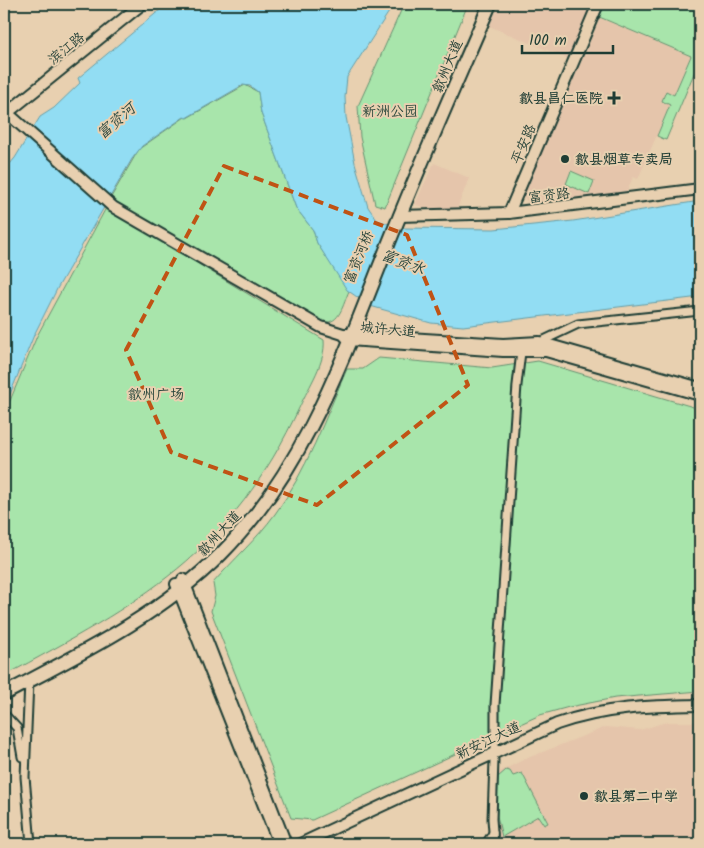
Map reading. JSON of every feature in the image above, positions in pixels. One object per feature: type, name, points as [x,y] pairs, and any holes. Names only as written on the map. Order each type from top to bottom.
[{"type":"highway","name":"歙州大道","points":[[395,220],[481,4]]},
{"type":"highway","name":"歙州大道","points":[[395,220],[490,4]]},
{"type":"highway","name":"富资河桥","points":[[359,305],[395,220]]},
{"type":"highway","name":"歙州大道","points":[[4,694],[118,632],[181,585],[234,529],[273,478],[348,336],[359,305]]},
{"type":"highway","name":"歙州大道","points":[[4,686],[114,626],[181,585]]},
{"type":"main road","name":"滨江路","points":[[8,113],[142,4]]},
{"type":"main road","name":"平安路","points":[[509,213],[598,4]]},
{"type":"main road","points":[[8,113],[113,207],[321,327],[348,336]]},
{"type":"main road","name":"富资路","points":[[395,220],[509,213],[700,189]]},
{"type":"main road","name":"城许大道","points":[[348,336],[503,344],[539,342],[700,388]]},
{"type":"main road","name":"城许大道","points":[[348,336],[521,352],[546,352],[574,358],[700,395]]},
{"type":"main road","points":[[181,585],[279,844]]},
{"type":"main road","points":[[181,585],[286,844]]},
{"type":"main road","name":"新安江大道","points":[[316,844],[557,724],[598,712],[627,707],[700,705]]},
{"type":"main road","name":"新安江大道","points":[[300,844],[559,730],[628,714],[700,712]]},
{"type":"street","points":[[494,844],[495,705],[521,352],[578,324],[700,311]]},
{"type":"street","points":[[25,777],[29,681]]},
{"type":"street","points":[[4,714],[12,721],[19,733],[31,844]]},
{"type":"street","points":[[486,844],[493,833]]},
{"type":"highlighted area","points":[[224,166],[407,235],[468,385],[317,505],[171,452],[126,350]]},
{"type":"shaded area","points":[[499,4],[591,4],[569,59],[489,26]]},
{"type":"shaded area","name":"歙县昌仁医院","points":[[600,18],[691,56],[674,95],[666,92],[662,101],[670,105],[638,179],[633,177],[627,191],[531,206],[523,196]]},
{"type":"shaded area","points":[[434,163],[469,178],[457,209],[431,211],[415,204]]},
{"type":"shaded area","name":"歙县第二中学","points":[[666,722],[700,722],[700,844],[497,844],[499,772],[525,759],[606,727],[640,730]]},
{"type":"green space","name":"新洲公园","points":[[404,4],[468,4],[385,207],[375,204],[360,137],[358,106]]},
{"type":"green space","points":[[601,4],[700,4],[700,59],[666,140],[657,136],[670,105],[662,101],[666,91],[674,95],[691,56],[597,16]]},
{"type":"green space","points":[[245,85],[258,92],[261,113],[296,208],[313,230],[317,243],[349,291],[340,312],[334,320],[329,322],[324,322],[265,291],[110,199],[139,149],[185,117],[187,118]]},
{"type":"green space","points":[[571,171],[594,181],[589,194],[566,184]]},
{"type":"green space","name":"歙州广场","points":[[106,208],[324,340],[324,348],[320,365],[273,457],[244,500],[212,537],[177,569],[139,598],[53,650],[4,676],[4,415],[37,336]]},
{"type":"green space","points":[[379,358],[492,368],[538,361],[700,409],[700,691],[615,698],[540,715],[312,820],[291,818],[211,611],[215,596],[213,583],[261,532],[297,480],[315,444],[347,369],[363,369]]},
{"type":"green space","points":[[506,770],[510,771],[513,776],[522,773],[548,823],[544,825],[538,816],[502,837],[497,816],[498,777]]},
{"type":"water","points":[[167,4],[394,4],[347,77],[345,97],[346,117],[355,163],[368,207],[377,220],[402,228],[494,229],[573,221],[700,201],[700,297],[463,326],[431,323],[370,306],[347,290],[317,243],[313,230],[296,208],[261,113],[258,92],[250,86],[243,85],[186,118],[184,117],[142,146],[132,159],[58,287],[34,335],[4,409],[4,171],[15,158],[40,117],[54,108],[80,83],[78,78]]},
{"type":"place","name":"歙县昌仁医院","points":[[614,98]]},
{"type":"place","name":"歙县烟草专卖局","points":[[565,159]]},
{"type":"place","name":"歙县第二中学","points":[[584,796]]},
{"type":"water label","name":"富资河","points":[[116,121]]},
{"type":"water label","name":"富资水","points":[[403,262]]}]
